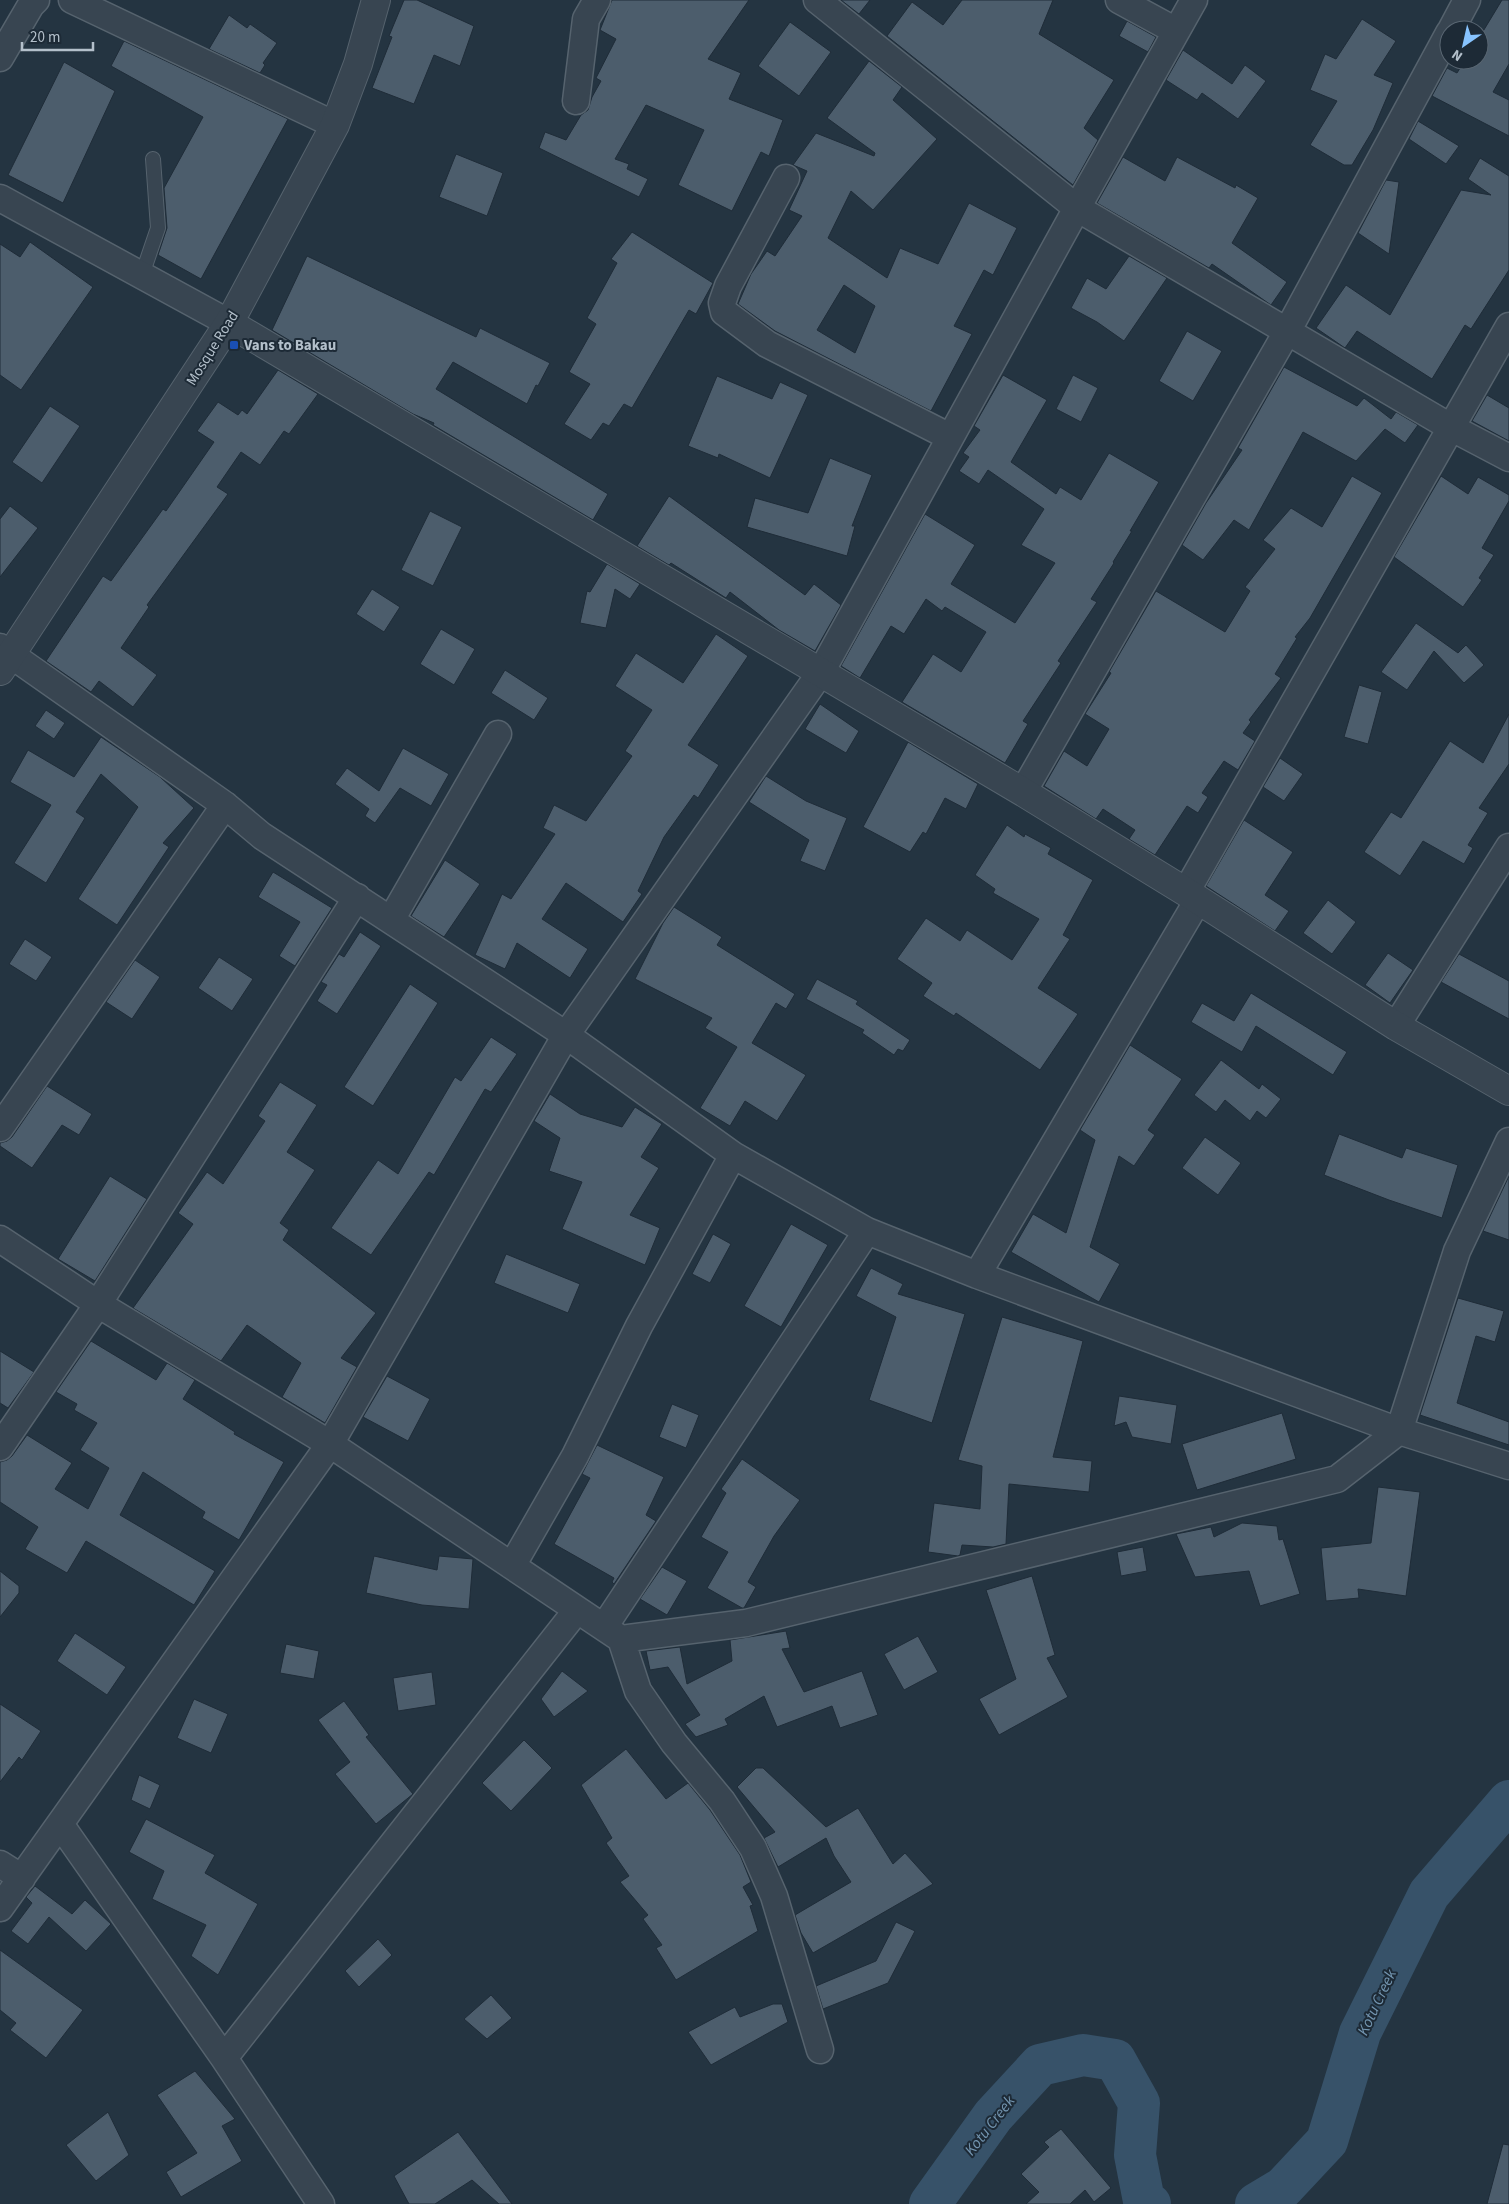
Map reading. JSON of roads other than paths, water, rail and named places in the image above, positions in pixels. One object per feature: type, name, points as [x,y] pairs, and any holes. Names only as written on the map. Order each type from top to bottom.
[{"type":"street","points":[[0,58],[31,5],[36,0]]},
{"type":"street","points":[[72,0],[335,125]]},
{"type":"street","name":"Mosque Road","points":[[4,657],[229,322],[335,125],[358,64],[376,0]]},
{"type":"street","points":[[576,101],[586,19],[597,0]]},
{"type":"street","points":[[816,0],[1077,208],[1288,330],[1452,428],[1509,458]]},
{"type":"street","points":[[1120,0],[1176,31]]},
{"type":"street","points":[[0,1908],[330,1444],[566,1035],[821,672],[1194,0]]},
{"type":"street","points":[[1456,20],[1467,0]]},
{"type":"street","points":[[1023,792],[1288,330],[1439,52]]},
{"type":"street","points":[[786,178],[728,286],[722,303],[724,312],[767,344],[950,437]]},
{"type":"street","points":[[0,198],[229,322],[821,672],[1023,792],[1192,896],[1396,1026],[1509,1091]]},
{"type":"street","points":[[977,1275],[1192,896],[1509,326]]},
{"type":"street","points":[[4,657],[225,805],[262,836],[566,1035],[733,1155],[867,1231],[977,1275],[1399,1431],[1509,1466]]},
{"type":"street","points":[[391,920],[498,734]]},
{"type":"street","points":[[0,1128],[225,805]]},
{"type":"street","points":[[1396,1026],[1509,847]]},
{"type":"street","points":[[0,1447],[98,1304],[357,897]]},
{"type":"street","points":[[612,1633],[746,1622],[1337,1479],[1399,1431],[1457,1251],[1509,1141]]},
{"type":"street","points":[[512,1566],[575,1456],[639,1326],[733,1155]]},
{"type":"street","points":[[612,1633],[867,1231]]},
{"type":"street","points":[[0,1238],[98,1304],[330,1444],[612,1633],[638,1691],[674,1742],[722,1801],[753,1848],[774,1896],[820,2050]]},
{"type":"street","points":[[224,2058],[577,1610]]},
{"type":"street","points":[[60,1824],[224,2058],[322,2204]]},
{"type":"street","points":[[0,1864],[22,1878]]},
{"type":"lane","points":[[142,275],[158,228],[153,159]]},
{"type":"waterway","name":"Kotu Creek","points":[[1256,2204],[1283,2188],[1327,2141],[1360,2033],[1429,1894],[1509,1801]]},
{"type":"waterway","name":"Kotu Creek","points":[[930,2204],[993,2116],[1040,2065],[1083,2055],[1115,2060],[1139,2103],[1135,2155],[1144,2201],[1150,2204]]},
{"type":"place","name":"Vans to Bakau","points":[[234,345]]}]
